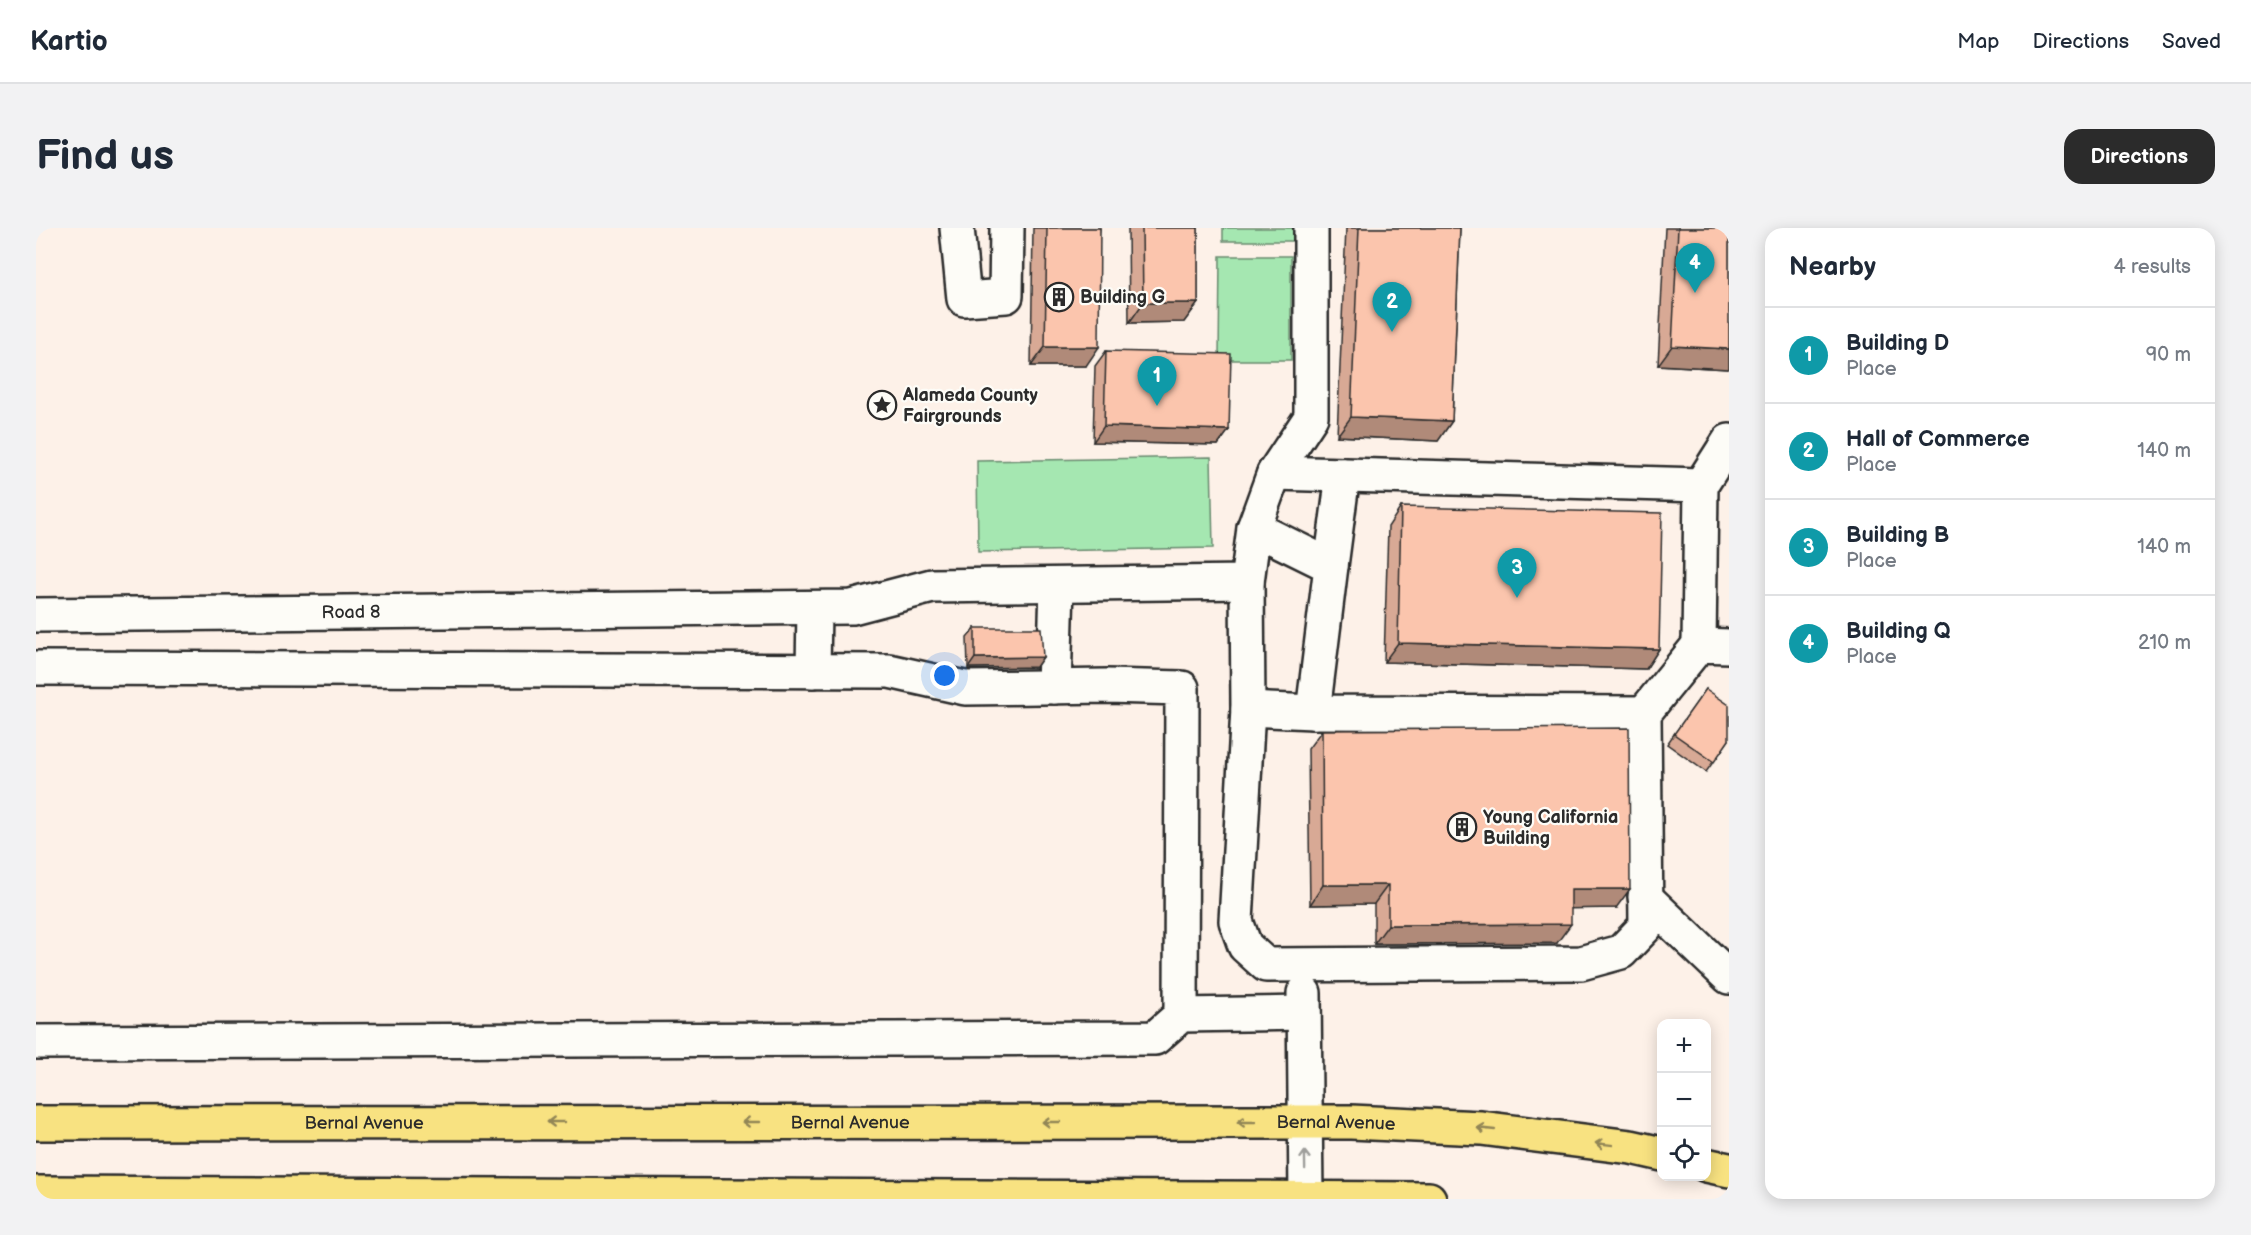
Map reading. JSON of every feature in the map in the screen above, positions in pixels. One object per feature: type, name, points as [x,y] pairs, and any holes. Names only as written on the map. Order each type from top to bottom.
[{"type":"main road","name":"Bernal Avenue","points":[[36,1122],[1351,1122],[1481,1128],[1631,1147],[1657,1153]]},
{"type":"main road","points":[[1711,1166],[1729,1170]]},
{"type":"main road","points":[[36,1193],[1429,1199]]},
{"type":"street","points":[[957,228],[964,299],[1006,296],[1007,228]]},
{"type":"street","points":[[1311,228],[1311,417],[1274,473],[1254,528],[1247,582],[1248,709],[1236,921],[1245,946],[1266,965],[1581,963],[1621,952],[1646,926],[1644,713]]},
{"type":"street","points":[[1714,645],[1701,486],[1729,441]]},
{"type":"street","points":[[1274,473],[1701,486]]},
{"type":"street","points":[[1313,712],[1343,475]]},
{"type":"street","points":[[1254,528],[1331,566]]},
{"type":"street","name":"Road 8","points":[[36,615],[852,607],[932,586],[1247,582]]},
{"type":"street","points":[[1054,687],[1057,586]]},
{"type":"street","points":[[813,671],[814,608]]},
{"type":"street","points":[[1248,709],[1313,712],[1644,713],[1714,645],[1729,623]]},
{"type":"street","points":[[36,646],[88,668]]},
{"type":"street","points":[[36,668],[889,671],[965,687],[1182,688],[1181,1015]]},
{"type":"street","points":[[1645,897],[1729,977]]},
{"type":"street","points":[[1304,965],[1306,1198]]},
{"type":"street","points":[[36,1042],[1155,1038],[1181,1015],[1304,1013]]},
{"type":"green space","points":[[1223,228],[1295,228],[1295,241],[1223,241]]},
{"type":"green space","points":[[1220,256],[1291,256],[1291,360],[1219,360]]},
{"type":"green space","points":[[1211,457],[1213,548],[978,552],[977,461]]},
{"type":"building","name":"Building G","points":[[1047,228],[1100,228],[1099,347],[1045,347]]},
{"type":"building","points":[[1142,228],[1198,228],[1198,303],[1143,303]]},
{"type":"building","points":[[1359,228],[1460,228],[1452,421],[1351,417]]},
{"type":"building","points":[[1678,228],[1729,228],[1729,349],[1672,346]]},
{"type":"building","points":[[1106,351],[1231,354],[1229,430],[1104,426]]},
{"type":"building","points":[[1401,507],[1662,513],[1659,649],[1398,643]]},
{"type":"building","points":[[975,628],[1041,628],[1043,657],[975,658]]},
{"type":"building","points":[[1706,689],[1729,705],[1729,740],[1714,762],[1674,734]]},
{"type":"building","name":"Young California Building","points":[[1629,728],[1630,889],[1571,889],[1571,924],[1388,925],[1388,885],[1323,885],[1322,730]]},
{"type":"place","name":"Building Q","points":[[1695,293]]},
{"type":"place","name":"Building G","points":[[1059,297]]},
{"type":"place","name":"Hall of Commerce","points":[[1392,332]]},
{"type":"place","name":"Alameda County Fairgrounds","points":[[882,405]]},
{"type":"place","name":"Building D","points":[[1157,406]]},
{"type":"place","name":"Building B","points":[[1517,598]]},
{"type":"place","name":"Young California Building","points":[[1462,827]]}]
